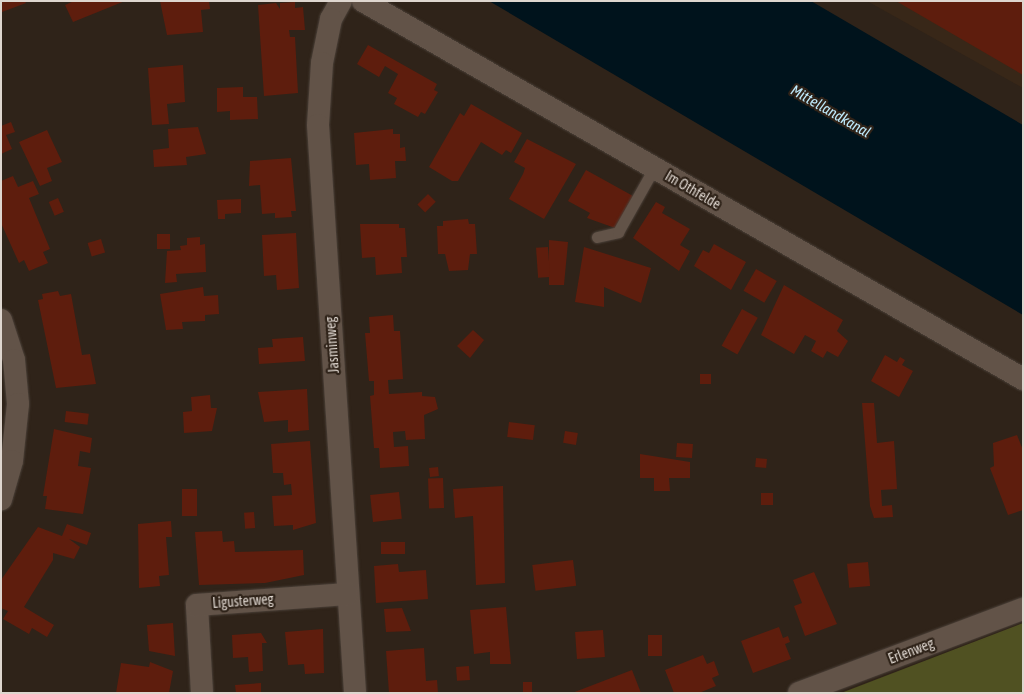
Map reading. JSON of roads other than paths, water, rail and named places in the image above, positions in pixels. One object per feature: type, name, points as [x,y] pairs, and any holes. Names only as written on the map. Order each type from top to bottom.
[{"type":"street","name":"Jasminweg","points":[[341,1],[331,19],[322,63],[318,125],[355,693]]},
{"type":"street","name":"Im Othfelde","points":[[363,1],[1023,378]]},
{"type":"street","points":[[1,320],[14,360],[18,404],[12,461],[1,499]]},
{"type":"street","name":"Ligusterweg","points":[[202,693],[198,605],[348,594]]},
{"type":"street","name":"Erlenweg","points":[[799,693],[1023,609]]},
{"type":"lane","points":[[597,237],[618,232],[654,168]]},
{"type":"water","name":"Mittellandkanal","points":[[489,1],[811,1],[1023,125],[1023,315]]}]
